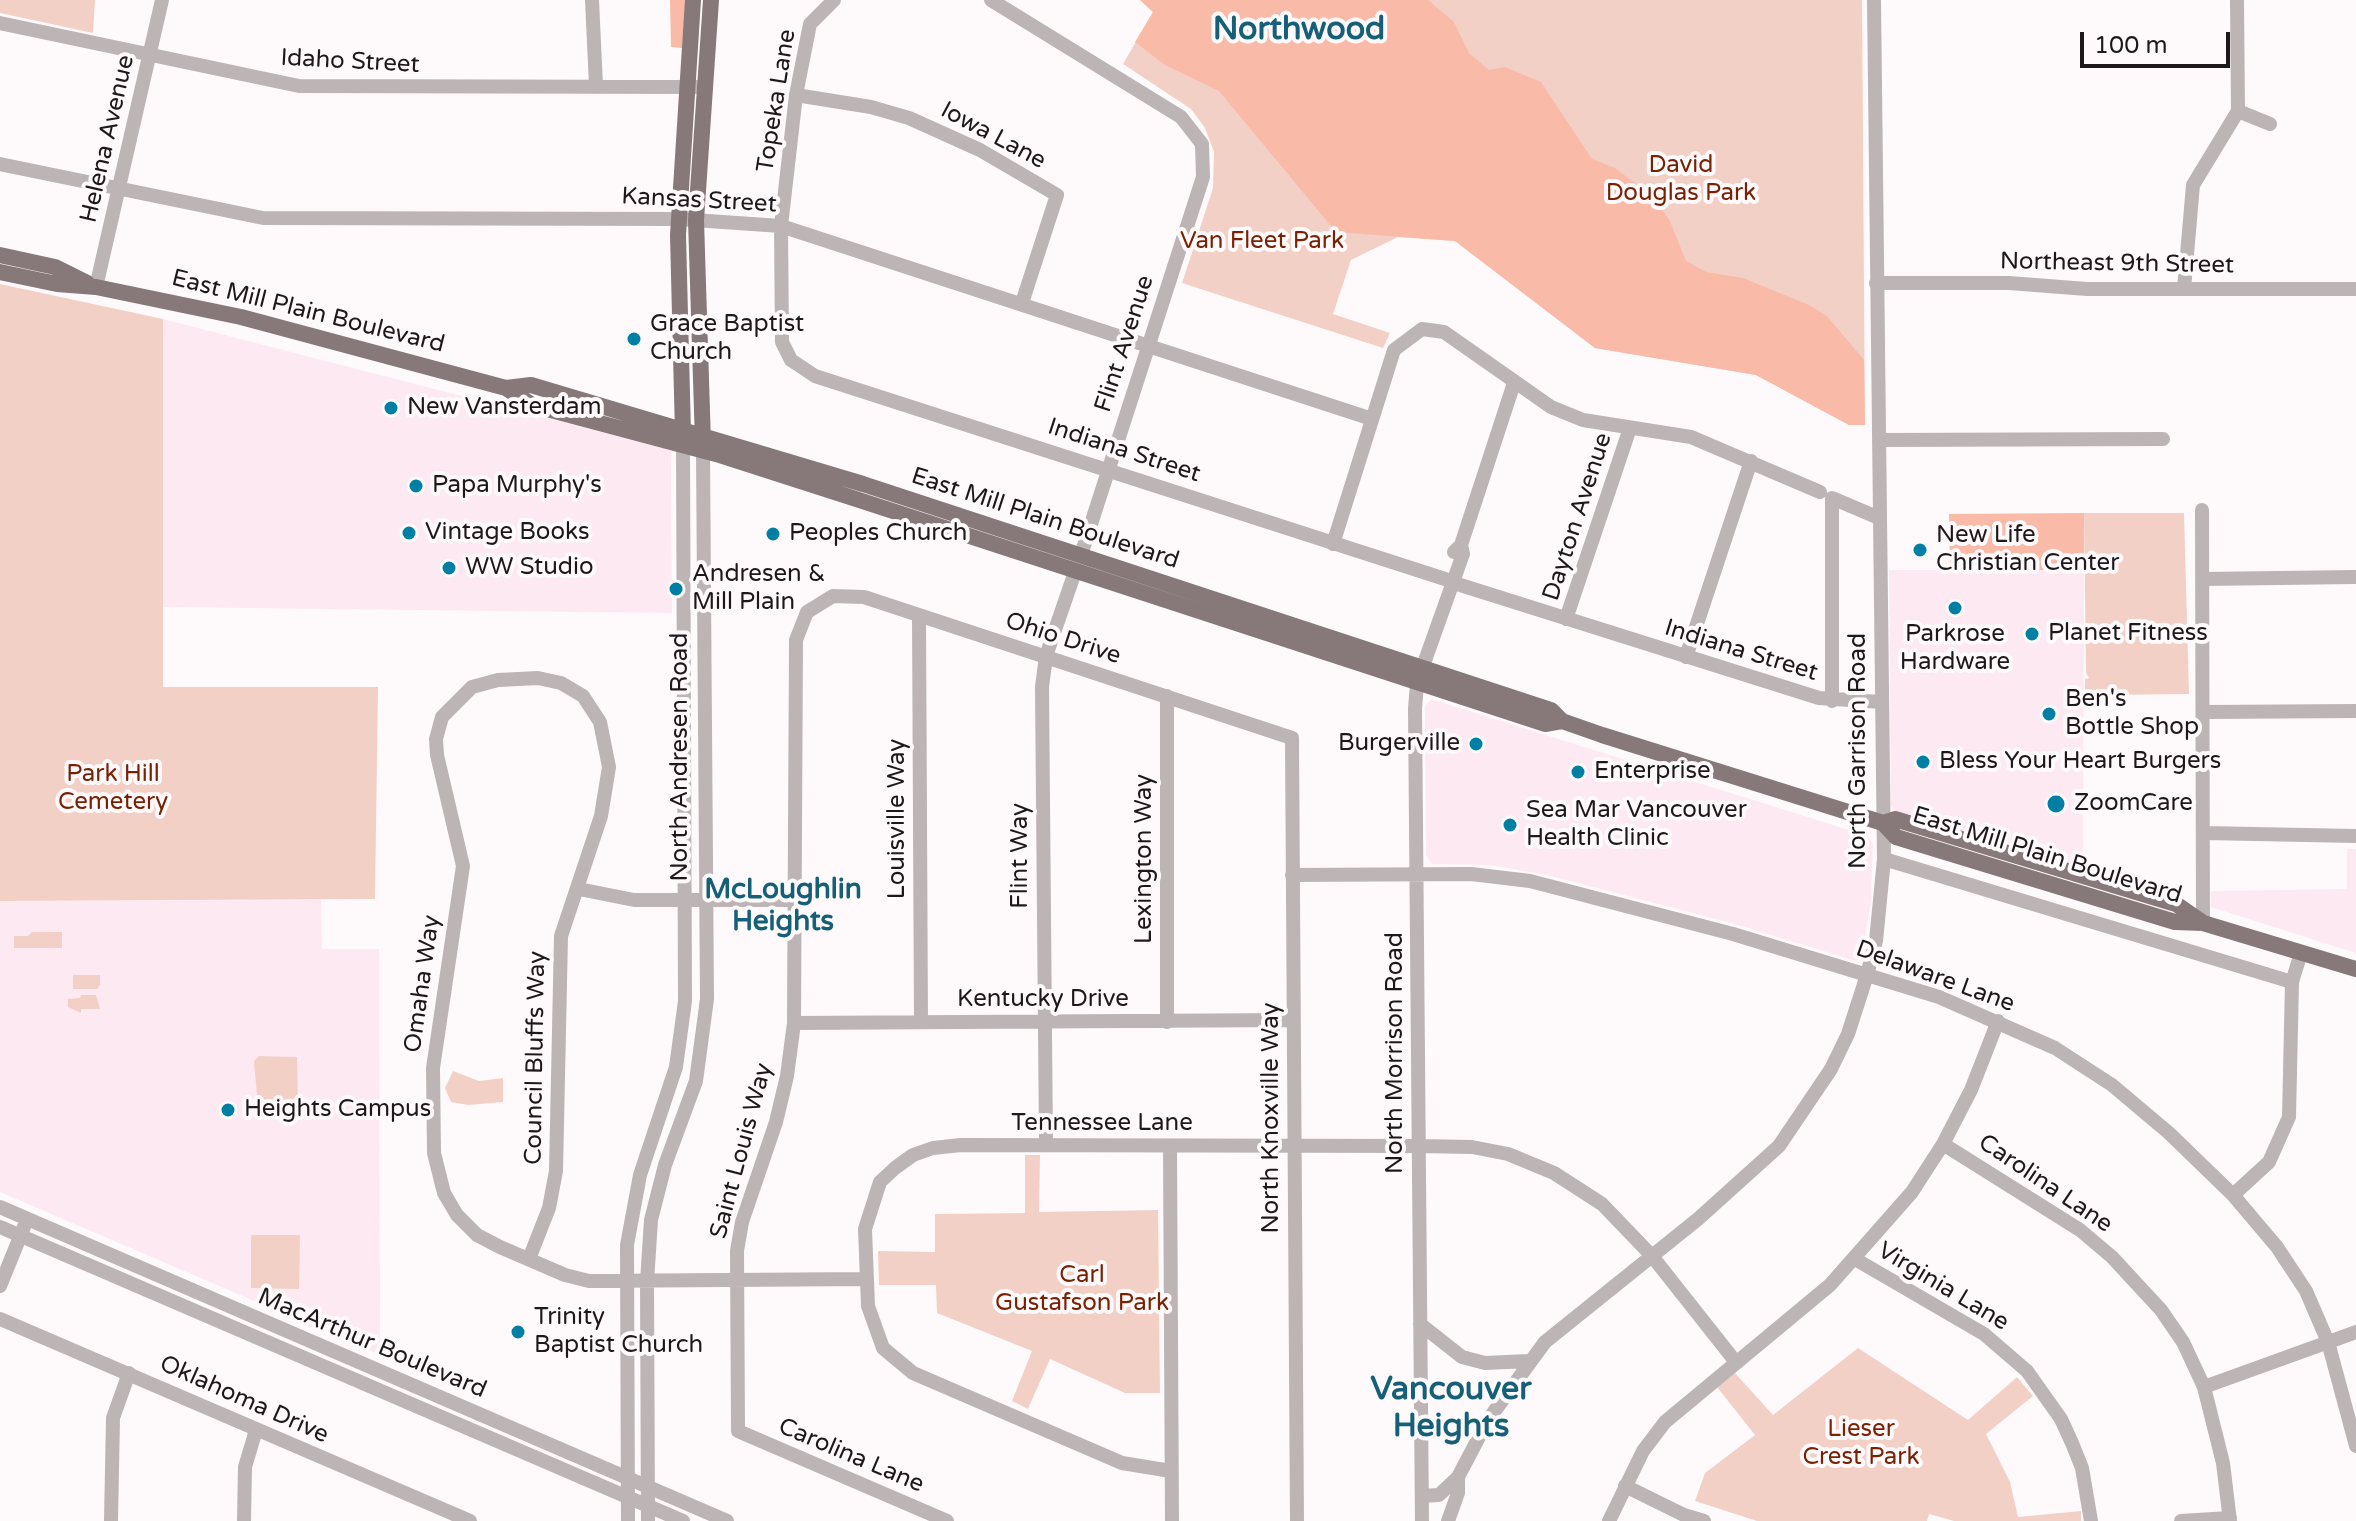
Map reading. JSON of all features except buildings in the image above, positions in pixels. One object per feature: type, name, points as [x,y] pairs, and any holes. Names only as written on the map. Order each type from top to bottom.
[{"type":"main road","name":"North Andresen Road","points":[[683,448],[688,220],[687,86],[693,0]]},
{"type":"main road","name":"North Andresen Road","points":[[703,452],[688,220],[711,0]]},
{"type":"main road","name":"East Mill Plain Boulevard","points":[[0,255],[55,267],[96,287]]},
{"type":"main road","name":"East Mill Plain Boulevard","points":[[0,272],[57,284],[96,287],[268,323],[506,388],[532,405],[703,452],[1078,564]]},
{"type":"main road","name":"East Mill Plain Boulevard","points":[[506,388],[531,385],[704,434],[1078,564],[1419,675],[1551,710],[1562,721],[1883,823],[1895,819],[2176,904],[2203,923],[2356,969]]},
{"type":"street","name":"Helena Avenue","points":[[96,287],[162,0]]},
{"type":"street","points":[[592,0],[596,86]]},
{"type":"street","name":"Topeka Lane","points":[[791,360],[782,342],[781,226],[796,95],[810,24],[834,0]]},
{"type":"street","name":"Flint Avenue","points":[[991,0],[1181,117],[1202,144],[1203,177],[1078,564]]},
{"type":"street","name":"North Garrison Road","points":[[1448,1521],[1458,1493],[1458,1477],[1488,1420],[1528,1361],[1545,1342],[1743,1181],[1779,1146],[1831,1069],[1848,1034],[1867,975],[1876,941],[1884,859],[1874,0]]},
{"type":"street","points":[[2184,289],[2193,185],[2238,111],[2237,0]]},
{"type":"street","name":"Idaho Street","points":[[0,23],[299,86],[359,89],[704,87]]},
{"type":"street","name":"Iowa Lane","points":[[796,95],[871,107],[909,118],[980,150],[1057,195],[1022,303]]},
{"type":"street","points":[[2238,111],[2270,124]]},
{"type":"street","name":"Kansas Street","points":[[0,164],[119,191],[263,218],[688,220],[781,226],[1372,419]]},
{"type":"street","name":"Northeast 9th Street","points":[[1876,283],[2356,289]]},
{"type":"street","points":[[1333,544],[1394,350],[1422,329],[1444,332],[1551,407],[1583,420],[1691,437],[1879,518]]},
{"type":"street","name":"Indiana Street","points":[[791,360],[815,376],[1686,657],[1832,701],[1881,702]]},
{"type":"street","name":"North Morrison Road","points":[[1422,1521],[1417,874],[1419,675],[1440,612],[1436,604],[1449,581],[1454,552],[1461,545],[1514,383]]},
{"type":"street","name":"Dayton Avenue","points":[[1566,619],[1630,428]]},
{"type":"street","points":[[1879,440],[2163,439]]},
{"type":"street","name":"North Andresen Road","points":[[628,1521],[626,1282],[632,1209],[646,1154],[669,1094],[682,1032],[685,900],[683,448]]},
{"type":"street","name":"North Andresen Road","points":[[648,1513],[647,1282],[651,1220],[659,1186],[696,1081],[704,1036],[703,452]]},
{"type":"street","points":[[1686,657],[1751,461]]},
{"type":"street","points":[[1826,495],[1832,701]]},
{"type":"street","points":[[2202,510],[2203,923]]},
{"type":"street","name":"Flint Way","points":[[1046,1145],[1042,687],[1046,656],[1078,564]]},
{"type":"street","points":[[2202,579],[2356,577]]},
{"type":"street","name":"Ohio Drive","points":[[819,602],[849,594],[1292,738]]},
{"type":"street","name":"Saint Louis Way","points":[[738,1431],[736,1282],[742,1222],[776,1122],[787,1076],[794,1023],[795,651],[799,626],[819,602]]},
{"type":"street","name":"Louisville Way","points":[[919,616],[921,1022]]},
{"type":"street","name":"Council Bluffs Way","points":[[472,687],[498,680],[538,678],[561,683],[583,696],[600,722],[609,767],[606,794],[579,889],[561,936],[556,1171],[549,1208],[529,1259]]},
{"type":"street","name":"Omaha Way","points":[[472,687],[442,717],[436,739],[463,866],[433,1068],[434,1153],[444,1193],[457,1215],[477,1235],[565,1275],[626,1282],[865,1279]]},
{"type":"street","name":"Lexington Way","points":[[1167,696],[1167,1022]]},
{"type":"street","points":[[2204,712],[2356,711]]},
{"type":"street","name":"North Knoxville Way","points":[[1292,738],[1297,1521]]},
{"type":"street","points":[[2204,833],[2356,836]]},
{"type":"street","points":[[1884,859],[2292,982]]},
{"type":"street","name":"Delaware Lane","points":[[1292,875],[1497,875],[1533,882],[1733,934],[1939,997],[2055,1048],[2112,1085],[2233,1195],[2277,1247],[2306,1291],[2328,1342],[2356,1446]]},
{"type":"street","points":[[579,889],[634,900],[794,900]]},
{"type":"street","points":[[2233,1195],[2269,1162],[2289,1117],[2292,982],[2301,953]]},
{"type":"street","name":"Kentucky Drive","points":[[794,1023],[1293,1020]]},
{"type":"street","points":[[1609,1521],[1643,1451],[1665,1422],[1830,1285],[1912,1192],[1943,1144],[1971,1090],[1998,1021]]},
{"type":"street","name":"Carolina Lane","points":[[1943,1144],[2050,1208],[2112,1257],[2161,1310],[2183,1342],[2204,1387],[2217,1431],[2230,1519]]},
{"type":"street","name":"Tennessee Lane","points":[[1171,1471],[1122,1463],[913,1373],[883,1348],[868,1306],[865,1279],[865,1229],[880,1182],[895,1168],[933,1148],[1046,1145],[1472,1147],[1532,1162],[1576,1184],[1602,1204],[1652,1256],[1735,1361]]},
{"type":"street","points":[[1170,1146],[1172,1521]]},
{"type":"street","name":"MacArthur Boulevard","points":[[0,1207],[727,1521]]},
{"type":"street","points":[[0,1286],[27,1219]]},
{"type":"street","name":"MacArthur Boulevard","points":[[0,1227],[627,1497],[648,1513],[683,1521]]},
{"type":"street","name":"Virginia Lane","points":[[1855,1259],[1984,1334],[2027,1371],[2067,1431],[2082,1468],[2091,1521]]},
{"type":"street","name":"Oklahoma Drive","points":[[0,1319],[470,1521]]},
{"type":"street","points":[[1420,1324],[1462,1357],[1485,1363],[1528,1361]]},
{"type":"street","points":[[2204,1387],[2356,1332]]},
{"type":"street","points":[[111,1521],[111,1431],[118,1394],[129,1373]]},
{"type":"street","points":[[244,1521],[245,1467],[256,1430]]},
{"type":"street","name":"Carolina Lane","points":[[738,1431],[947,1521]]},
{"type":"street","points":[[1422,1496],[1439,1495],[1458,1477]]},
{"type":"street","points":[[1625,1486],[1684,1515],[1704,1521]]},
{"type":"street","points":[[2181,1521],[2230,1519]]},
{"type":"shaded area","points":[[670,0],[686,0],[682,48],[671,47]]},
{"type":"shaded area","points":[[1140,0],[1428,0],[1454,22],[1469,53],[1489,70],[1505,67],[1541,82],[1592,159],[1615,168],[1654,198],[1670,221],[1686,261],[1706,272],[1743,278],[1809,305],[1827,316],[1864,360],[1865,425],[1849,425],[1756,375],[1595,348],[1455,241],[1336,232],[1219,91],[1165,65],[1135,42],[1153,12]]},
{"type":"shaded area","points":[[163,319],[671,450],[672,613],[163,607]]},
{"type":"shaded area","points":[[2084,513],[2084,570],[1950,570],[1949,514]]},
{"type":"shaded area","points":[[1889,570],[2084,570],[2083,870],[1895,812],[1891,806]]},
{"type":"shaded area","points":[[1431,699],[1868,836],[1873,844],[1871,900],[1862,958],[1856,961],[1735,924],[1543,874],[1488,865],[1432,864],[1426,855],[1425,706]]},
{"type":"shaded area","points":[[2347,849],[2356,849],[2356,953],[2211,907],[2211,891],[2347,889]]},
{"type":"shaded area","name":"Heights Campus","points":[[321,900],[322,949],[379,949],[380,1355],[0,1192],[0,901]]},
{"type":"green space","points":[[0,0],[95,0],[93,33],[0,13]]},
{"type":"green space","name":"David Douglas Park","points":[[1140,0],[1862,0],[1865,425],[1849,425],[1756,375],[1595,348],[1455,241],[1398,237],[1351,260],[1333,314],[1390,333],[1383,348],[1182,283],[1213,188],[1214,152],[1205,128],[1191,109],[1123,64],[1153,12]]},
{"type":"green space","name":"Park Hill Cemetery","points":[[0,284],[163,319],[163,687],[378,687],[375,899],[0,901]]},
{"type":"green space","points":[[2084,513],[2184,513],[2189,694],[2104,695],[2103,690],[2085,690],[2085,679],[2089,678],[2086,673]]},
{"type":"green space","points":[[32,932],[62,932],[62,948],[14,948],[14,936],[28,936]]},
{"type":"green space","points":[[73,975],[100,975],[100,985],[97,989],[73,989]]},
{"type":"green space","points":[[81,995],[96,995],[100,1009],[81,1009],[81,1013],[68,1007],[68,999],[80,998]]},
{"type":"green space","points":[[259,1056],[297,1057],[298,1100],[266,1101],[257,1095],[254,1061]]},
{"type":"green space","points":[[453,1071],[479,1081],[503,1078],[503,1102],[468,1105],[451,1102],[445,1088]]},
{"type":"green space","name":"Carl Gustafson Park","points":[[1025,1155],[1040,1155],[1039,1212],[1158,1210],[1160,1393],[1125,1393],[1050,1359],[1028,1409],[1012,1401],[1032,1351],[937,1313],[936,1285],[879,1285],[878,1251],[935,1252],[935,1214],[1025,1213]]},
{"type":"green space","points":[[251,1235],[300,1235],[299,1289],[251,1288]]},
{"type":"green space","name":"Lieser Crest Park","points":[[1858,1348],[1968,1420],[2017,1377],[2033,1396],[1986,1434],[2010,1482],[2018,1517],[2081,1511],[2081,1521],[1954,1521],[1929,1514],[1927,1521],[1757,1521],[1695,1501],[1705,1473],[1755,1435],[1717,1387],[1735,1373],[1773,1415]]},
{"type":"place","name":"Grace Baptist Church","points":[[634,339]]},
{"type":"place","name":"New Vansterdam","points":[[391,408]]},
{"type":"place","name":"Papa Murphy's","points":[[416,486]]},
{"type":"place","name":"Vintage Books","points":[[409,533]]},
{"type":"place","name":"Peoples Church","points":[[773,534]]},
{"type":"place","name":"New Life Christian Center","points":[[1920,550]]},
{"type":"place","name":"WW Studio","points":[[449,568]]},
{"type":"place","name":"Andresen & Mill Plain","points":[[676,589]]},
{"type":"place","name":"Parkrose Hardware","points":[[1955,608]]},
{"type":"place","name":"Planet Fitness","points":[[2032,634]]},
{"type":"place","name":"Ben's Bottle Shop","points":[[2049,714]]},
{"type":"place","name":"Burgerville","points":[[1476,744]]},
{"type":"place","name":"Bless Your Heart Burgers","points":[[1923,762]]},
{"type":"place","name":"Enterprise","points":[[1578,772]]},
{"type":"place","name":"ZoomCare","points":[[2056,804]]},
{"type":"place","name":"Sea Mar Vancouver Health Clinic","points":[[1510,825]]},
{"type":"place","name":"Heights Campus","points":[[228,1110]]},
{"type":"place","name":"Trinity Baptist Church","points":[[518,1332]]},
{"type":"district","name":"Northwood","points":[[1299,31]]},
{"type":"district","name":"McLoughlin Heights","points":[[783,907]]},
{"type":"district","name":"Vancouver Heights","points":[[1451,1410]]},
{"type":"park label","name":"Van Fleet Park","points":[[1262,242]]}]
